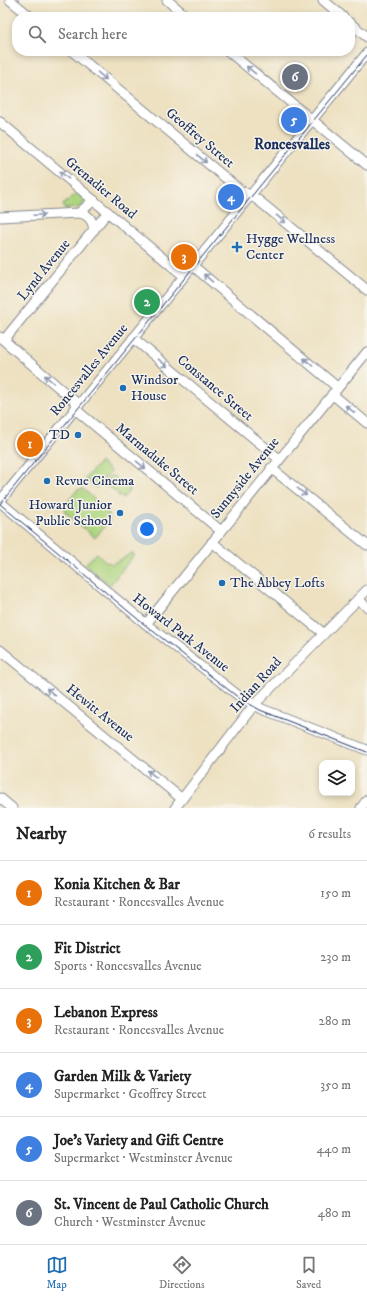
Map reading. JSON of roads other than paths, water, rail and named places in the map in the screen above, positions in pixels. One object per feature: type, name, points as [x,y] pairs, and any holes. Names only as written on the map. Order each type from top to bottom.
[{"type":"street","points":[[10,0],[25,12]]},
{"type":"street","points":[[167,0],[181,12]]},
{"type":"street","points":[[323,0],[337,12]]},
{"type":"street","points":[[355,27],[367,37]]},
{"type":"street","name":"Roncesvalles Avenue","points":[[0,501],[367,53]]},
{"type":"street","name":"Geoffrey Street","points":[[78,56],[234,185],[250,195],[367,290]]},
{"type":"street","points":[[234,56],[367,165]]},
{"type":"street","name":"Grenadier Road","points":[[0,122],[184,276]]},
{"type":"street","points":[[80,213],[94,200]]},
{"type":"street","name":"Lynd Avenue","points":[[2,338],[108,212]]},
{"type":"street","points":[[0,218],[80,213],[88,216],[93,222],[94,230]]},
{"type":"street","points":[[193,266],[335,391],[367,423]]},
{"type":"street","name":"Marmaduke Street","points":[[2,338],[112,440],[221,531]]},
{"type":"street","name":"Constance Street","points":[[133,338],[279,459]]},
{"type":"street","name":"Sunnyside Avenue","points":[[146,624],[271,468],[367,352]]},
{"type":"street","points":[[271,468],[367,545]]},
{"type":"street","name":"Howard Park Avenue","points":[[0,501],[146,624],[239,696],[254,705],[367,750]]},
{"type":"street","points":[[212,542],[323,633]]},
{"type":"street","name":"Indian Road","points":[[175,808],[254,705],[323,633],[367,590]]},
{"type":"street","points":[[358,599],[367,607]]},
{"type":"street","name":"Hewitt Avenue","points":[[0,650],[182,799]]},
{"type":"street","points":[[0,798],[12,808]]},
{"type":"street","points":[[361,808],[367,800]]},
{"type":"tram line","points":[[367,55],[0,504],[140,621],[239,698],[260,710],[367,752]]},
{"type":"place","name":"St. Vincent de Paul Catholic Church","points":[[295,77]]},
{"type":"place","name":"Joe's Variety and Gift Centre","points":[[294,120]]},
{"type":"place","name":"Garden Milk & Variety","points":[[231,197]]},
{"type":"place","name":"Hygge Wellness Center","points":[[237,247]]},
{"type":"place","name":"Lebanon Express","points":[[184,257]]},
{"type":"place","name":"Fit District","points":[[147,302]]},
{"type":"place","name":"Windsor House","points":[[123,388]]},
{"type":"place","name":"TD","points":[[78,435]]},
{"type":"place","name":"Konia Kitchen & Bar","points":[[30,444]]},
{"type":"place","name":"Revue Cinema","points":[[47,481]]},
{"type":"place","name":"Howard Junior Public School","points":[[120,513]]},
{"type":"place","name":"The Abbey Lofts","points":[[222,583]]},
{"type":"district","name":"Roncesvalles","points":[[292,144]]}]
